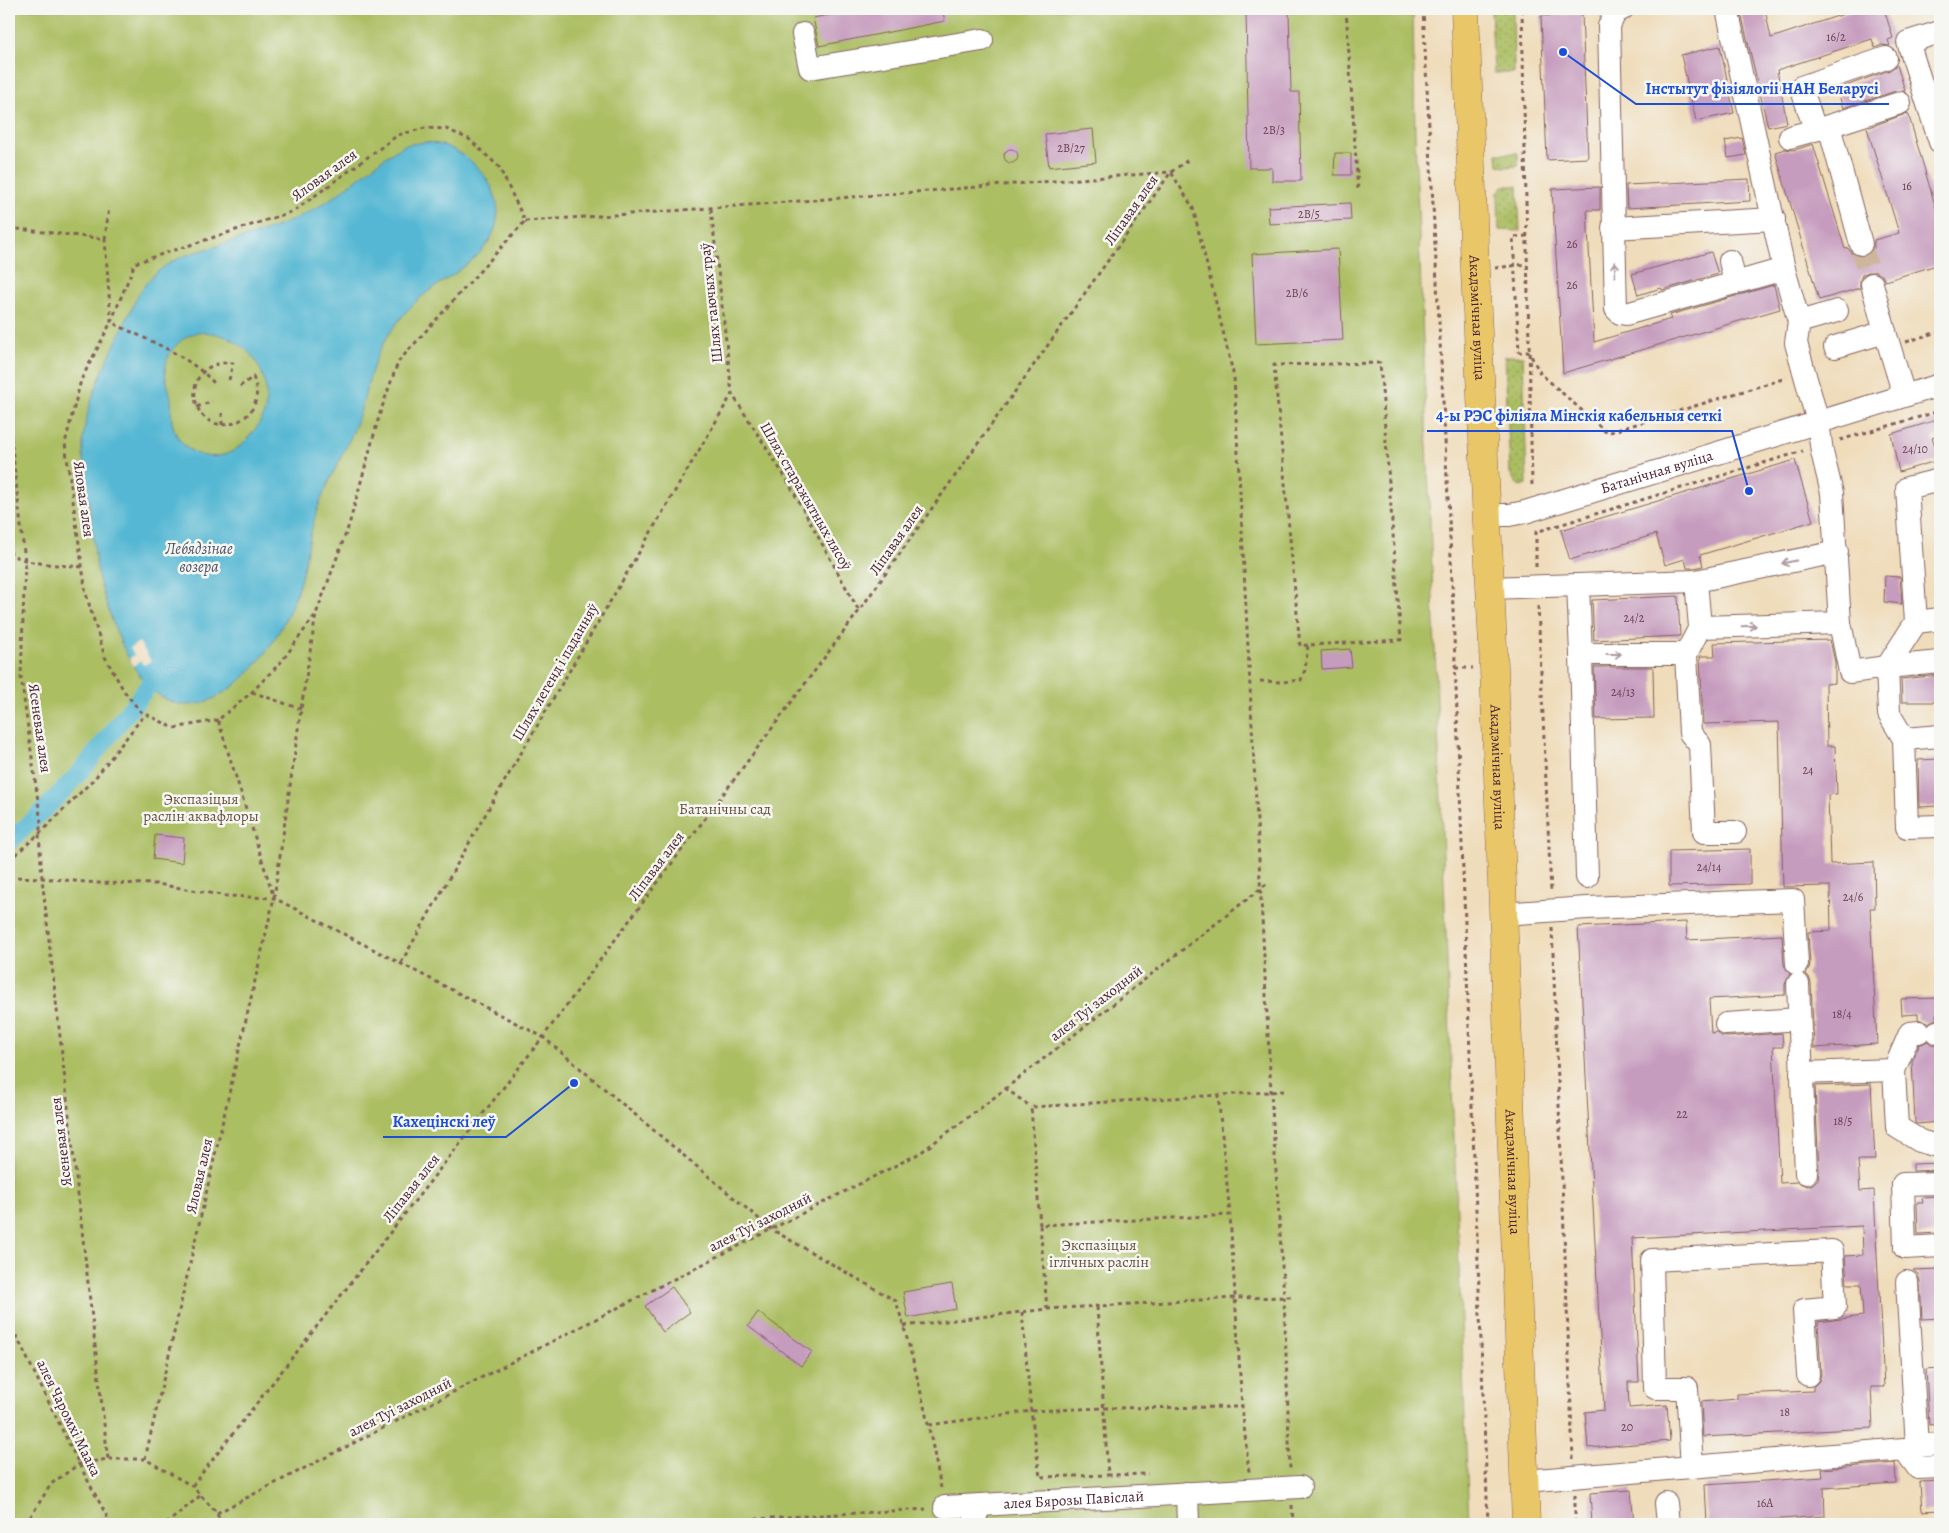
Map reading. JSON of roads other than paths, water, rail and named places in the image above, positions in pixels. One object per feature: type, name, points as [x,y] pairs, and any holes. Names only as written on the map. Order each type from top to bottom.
[{"type":"main road","name":"Акадэмічная вуліца","points":[[1465,9],[1490,588],[1526,1524]]},
{"type":"street","points":[[1622,9],[1616,13],[1609,26],[1616,309],[1620,314],[1626,314],[1784,269]]},
{"type":"street","points":[[1727,9],[1784,269],[1799,322],[1796,343],[1818,422],[1832,493],[1840,623],[1850,672],[1940,662]]},
{"type":"street","points":[[1940,32],[1908,42],[1940,142]]},
{"type":"street","points":[[803,34],[810,68],[982,40]]},
{"type":"street","points":[[1861,244],[1822,128],[1801,87],[1886,58]]},
{"type":"street","points":[[1790,136],[1900,104]]},
{"type":"street","points":[[1613,228],[1774,219]]},
{"type":"street","points":[[1730,261],[1735,283]]},
{"type":"street","points":[[1872,284],[1904,395]]},
{"type":"street","points":[[1799,322],[1837,311]]},
{"type":"street","points":[[1835,347],[1887,340]]},
{"type":"street","name":"Батанічная вуліца","points":[[1487,515],[1509,515],[1525,512],[1940,384]]},
{"type":"street","points":[[1940,480],[1907,488],[1916,622],[1887,667],[1890,714],[1904,739],[1907,827],[1940,826]]},
{"type":"street","points":[[1490,588],[1696,581],[1836,552]]},
{"type":"street","points":[[1696,581],[1700,628],[1686,654],[1690,733],[1700,746],[1704,832],[1735,832]]},
{"type":"street","points":[[1578,585],[1587,876]]},
{"type":"street","points":[[1916,622],[1940,619]]},
{"type":"street","points":[[1700,628],[1840,623]]},
{"type":"street","points":[[1581,654],[1686,654]]},
{"type":"street","points":[[1904,739],[1940,736]]},
{"type":"street","points":[[1502,914],[1551,910],[1793,900],[1806,1173]]},
{"type":"street","points":[[1726,1024],[1799,1019]]},
{"type":"street","points":[[1932,1032],[1910,1033],[1894,1070],[1897,1127],[1920,1141],[1940,1147]]},
{"type":"street","points":[[1801,1073],[1894,1070]]},
{"type":"street","points":[[1940,1183],[1903,1184],[1904,1248],[1940,1246]]},
{"type":"street","points":[[1692,1466],[1687,1388],[1655,1388],[1652,1260],[1832,1251],[1835,1307],[1804,1310],[1808,1375]]},
{"type":"street","points":[[1907,1282],[1917,1446],[1940,1444]]},
{"type":"street","points":[[1525,1481],[1904,1449],[1918,1468],[1940,1467]]},
{"type":"street","name":"алея Бярозы Павіслай","points":[[945,1507],[976,1515],[1187,1493],[1296,1487]]},
{"type":"street","points":[[1187,1493],[1188,1524]]},
{"type":"water","name":"Лебядзінае возера","points":[[425,142],[443,145],[458,152],[477,167],[485,176],[496,197],[498,209],[493,233],[477,256],[415,303],[395,325],[383,344],[371,372],[357,422],[316,513],[295,597],[275,638],[246,675],[224,693],[194,705],[170,701],[155,692],[142,679],[131,662],[114,626],[98,575],[84,470],[83,442],[90,406],[104,369],[136,299],[151,278],[162,268],[184,256],[250,236],[299,217],[325,203],[405,145]],"holes":[[[198,332],[214,333],[228,338],[251,354],[259,366],[266,394],[263,415],[247,439],[230,453],[211,457],[193,452],[179,439],[173,425],[171,399],[165,373],[168,359],[180,342],[191,334]]]},
{"type":"waterway","points":[[9,842],[48,806],[83,769],[149,685]]},
{"type":"tunnel","points":[[1861,244],[1872,284]]},
{"type":"place","name":"Інстытут фізіялогіі НАН Беларусі","points":[[1563,52]]},
{"type":"place","name":"4-ы РЭС філіяла Мінскія кабельныя сеткі","points":[[1749,491]]},
{"type":"place","name":"Кахецінскі леў","points":[[574,1083]]},
{"type":"park label","name":"Экспазіцыя раслін аквафлоры","points":[[201,808]]},
{"type":"park label","name":"Батанічны сад","points":[[725,809]]},
{"type":"park label","name":"Экспазіцыя іглічных раслін","points":[[1099,1254]]}]
